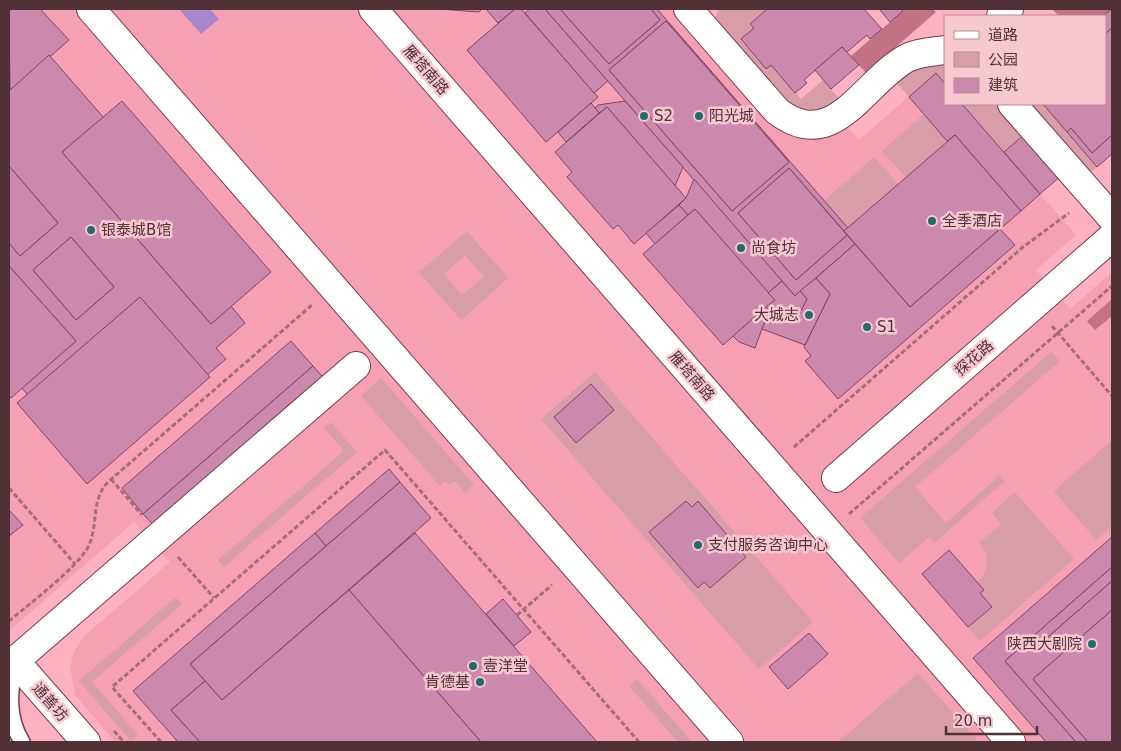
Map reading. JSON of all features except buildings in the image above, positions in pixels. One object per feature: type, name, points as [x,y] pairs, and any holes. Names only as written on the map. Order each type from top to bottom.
[{"type":"street","points":[[91,9],[729,742]]},
{"type":"street","name":"雁塔南路","points":[[373,9],[1010,742]]},
{"type":"street","points":[[696,11],[777,111],[791,122],[808,126],[825,124],[841,115],[909,57],[944,50]]},
{"type":"street","points":[[1013,105],[1112,218]]},
{"type":"street","name":"探花路","points":[[836,478],[1112,237]]},
{"type":"street","points":[[12,663],[356,366]]},
{"type":"street","name":"通善坊","points":[[12,663],[86,742]]},
{"type":"lane","points":[[12,663],[10,711],[15,730],[22,742]]},
{"type":"path","points":[[771,466],[1023,247],[1093,195]]},
{"type":"path","points":[[828,532],[1112,286]]},
{"type":"path","points":[[9,621],[75,564],[89,546],[96,502],[104,486],[333,287]]},
{"type":"path","points":[[1034,306],[1112,396]]},
{"type":"path","points":[[161,742],[112,686],[385,450],[639,742]]},
{"type":"path","points":[[9,488],[75,564]]},
{"type":"path","points":[[517,616],[575,565]]},
{"type":"shaded area","points":[[9,9],[676,9],[768,115],[845,124],[859,140],[936,73],[944,105],[963,105],[1076,235],[1036,270],[1070,309],[1112,272],[1112,742],[115,742],[75,695],[70,668],[73,654],[83,637],[170,562],[134,522],[9,631]]},
{"type":"shaded area","points":[[179,9],[210,9],[219,19],[201,34]]},
{"type":"shaded area","points":[[905,9],[933,9],[936,12],[866,73],[851,56]]},
{"type":"shaded area","points":[[1052,9],[1112,9],[1104,15],[1058,15]]},
{"type":"shaded area","points":[[1112,299],[1112,316],[1095,330],[1087,321]]},
{"type":"green space","points":[[719,9],[766,9],[750,23],[754,28],[741,40],[766,68],[771,65],[801,99],[823,80],[842,102],[829,112],[795,113],[714,21]]},
{"type":"green space","points":[[944,59],[944,83],[935,74],[909,97],[895,81],[909,68]]},
{"type":"green space","points":[[963,105],[1002,105],[1026,133],[1004,152]]},
{"type":"green space","points":[[1027,105],[1044,105],[1097,167],[1088,175]]},
{"type":"green space","points":[[924,114],[947,141],[906,177],[882,151]]},
{"type":"green space","points":[[874,157],[898,184],[848,228],[824,201]]},
{"type":"green space","points":[[467,231],[508,278],[461,320],[419,272]],"holes":[[[465,255],[484,277],[462,295],[444,274]]]},
{"type":"green space","points":[[1051,352],[1060,361],[915,487],[946,523],[1000,475],[1005,481],[934,543],[929,537],[899,563],[860,518]]},
{"type":"green space","points":[[595,372],[813,622],[759,669],[541,419]],"holes":[[[591,384],[614,410],[576,442],[554,417]],[[686,501],[692,507],[698,502],[746,557],[710,588],[704,582],[697,587],[650,533]]]},
{"type":"green space","points":[[381,378],[474,485],[465,493],[455,481],[449,485],[445,481],[440,486],[361,396]]},
{"type":"green space","points":[[331,422],[357,452],[224,567],[218,560],[344,451],[324,428]]},
{"type":"green space","points":[[1112,440],[1112,526],[1096,540],[1054,491]]},
{"type":"green space","points":[[1015,492],[1074,559],[980,641],[968,627],[992,607],[980,593],[977,582],[984,573],[987,563],[983,548],[979,543],[1001,524],[992,513]]},
{"type":"green space","points":[[176,597],[182,604],[92,682],[138,735],[131,741],[79,681]]},
{"type":"green space","points":[[918,673],[979,742],[838,742]]},
{"type":"green space","points":[[637,679],[692,742],[678,742],[629,686]]},
{"type":"place","name":"S2","points":[[644,116]]},
{"type":"place","name":"阳光城","points":[[699,116]]},
{"type":"place","name":"全季酒店","points":[[932,221]]},
{"type":"place","name":"银泰城B馆","points":[[91,230]]},
{"type":"place","name":"尚食坊","points":[[741,248]]},
{"type":"place","name":"大城志","points":[[809,315]]},
{"type":"place","name":"S1","points":[[867,327]]},
{"type":"place","name":"支付服务咨询中心","points":[[698,545]]},
{"type":"place","name":"陕西大剧院","points":[[1092,644]]},
{"type":"place","name":"壹洋堂","points":[[473,666]]},
{"type":"place","name":"肯德基","points":[[480,682]]}]
